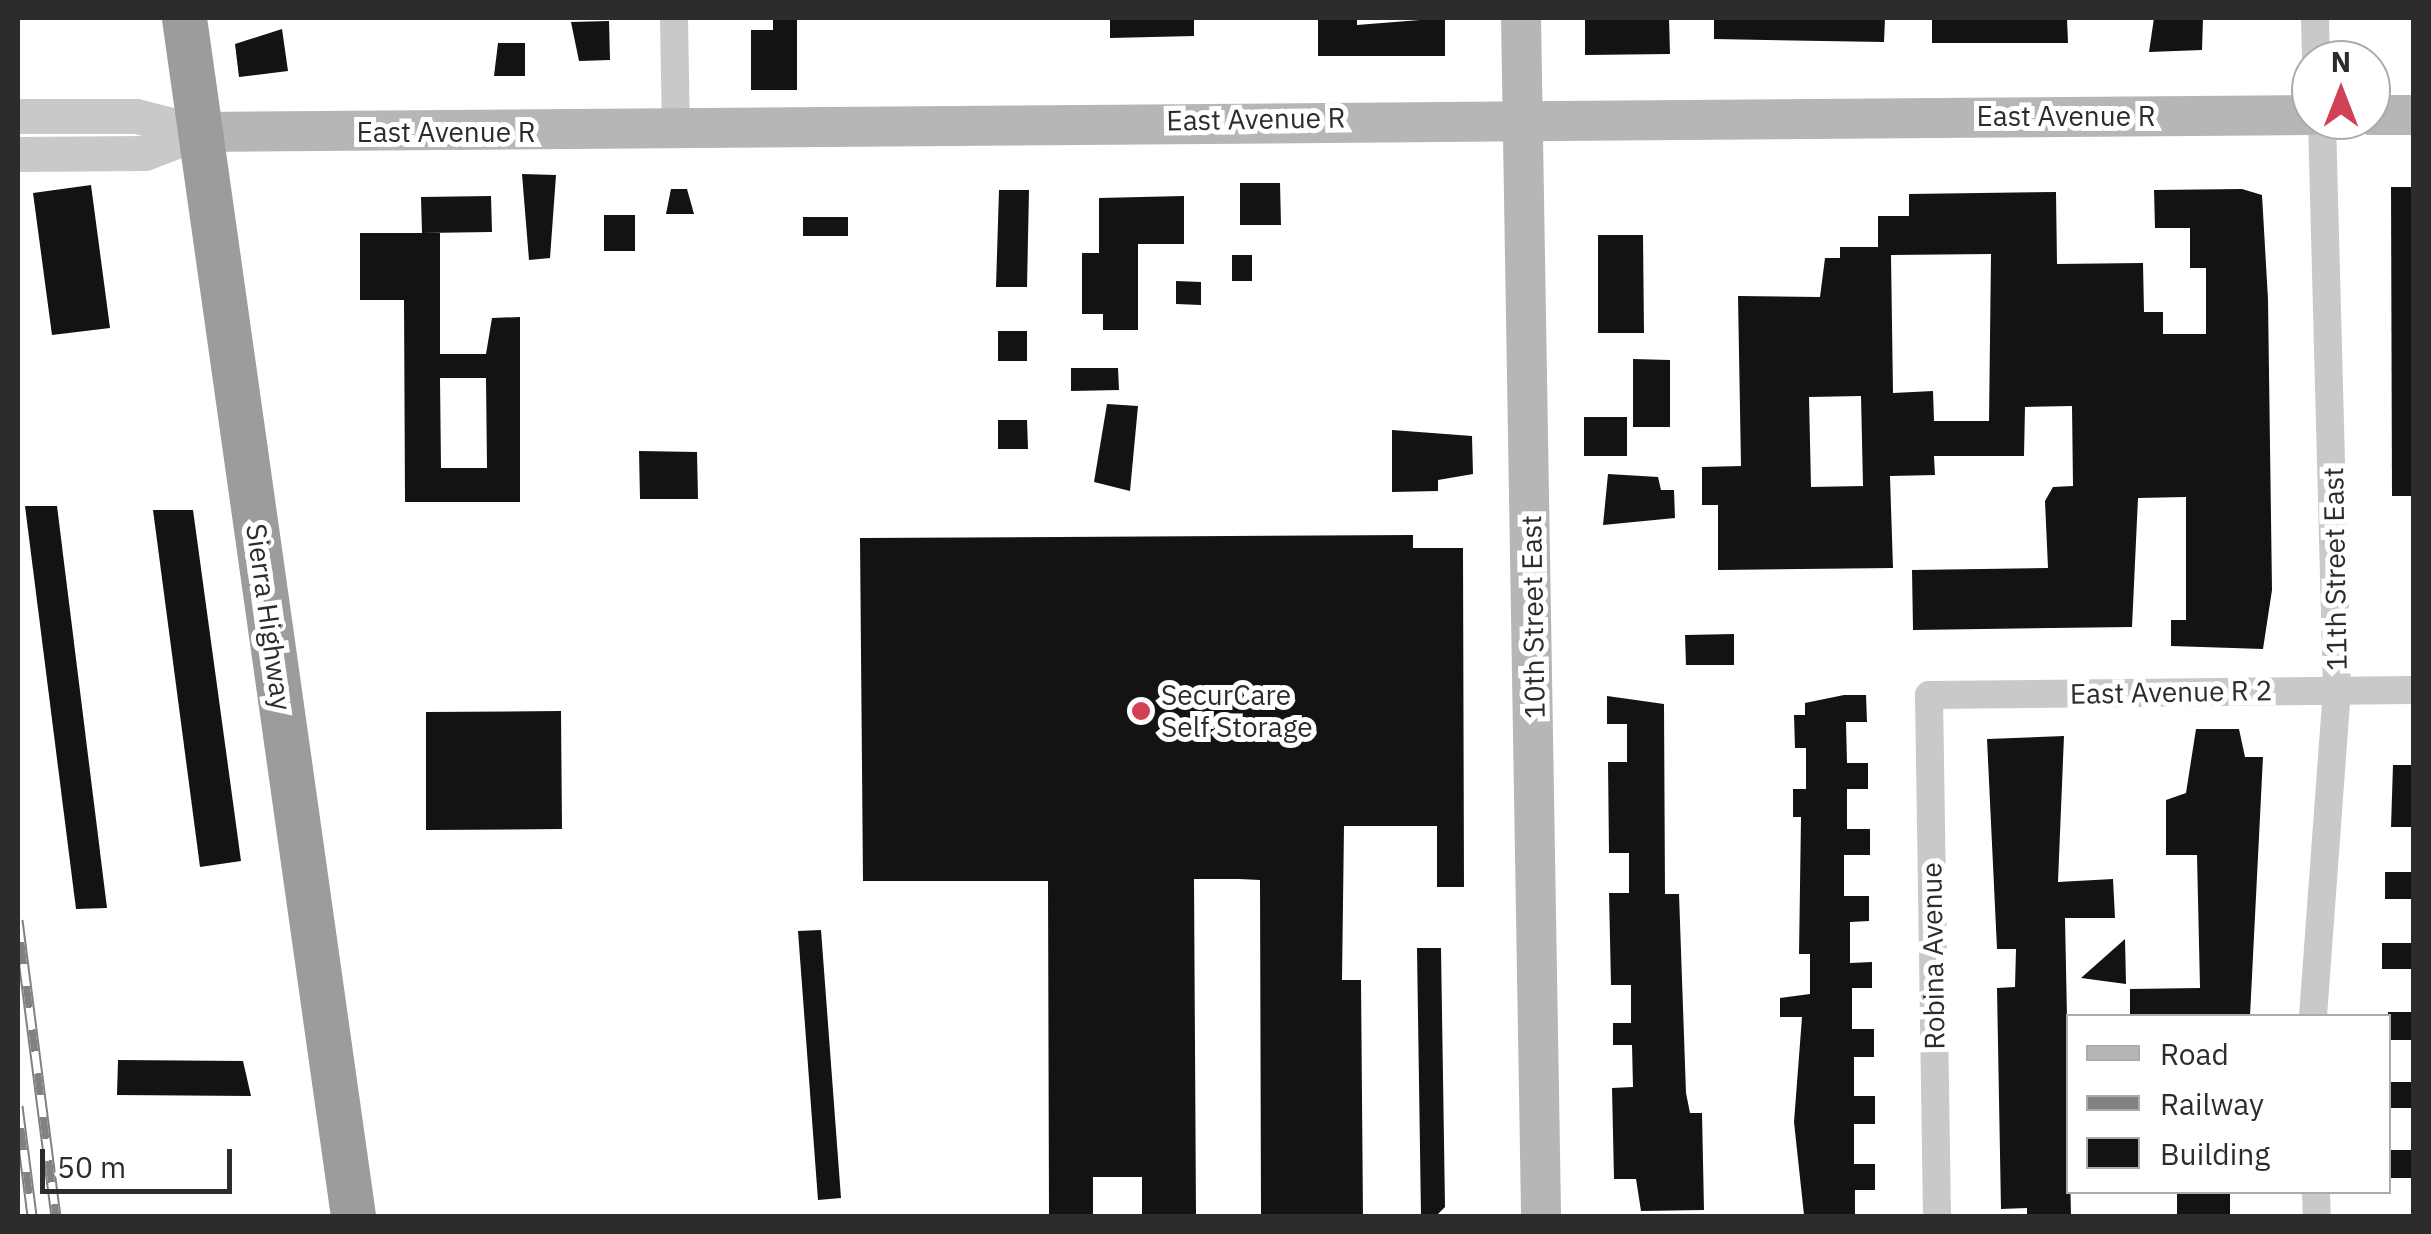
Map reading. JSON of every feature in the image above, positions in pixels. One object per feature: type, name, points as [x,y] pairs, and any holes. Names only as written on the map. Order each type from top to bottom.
[{"type":"highway","name":"Sierra Highway","points":[[184,18],[353,1216]]},
{"type":"main road","name":"10th Street East","points":[[1521,18],[1541,1216]]},
{"type":"main road","name":"East Avenue R","points":[[200,132],[676,131],[1523,116],[2291,115]]},
{"type":"street","points":[[674,18],[676,131]]},
{"type":"street","name":"East Avenue R","points":[[18,116],[136,116],[200,132]]},
{"type":"street","name":"East Avenue R","points":[[18,154],[145,153],[200,132]]},
{"type":"street","name":"11th Street East","points":[[2313,1014],[2337,690],[2323,140]]},
{"type":"street","name":"East Avenue R 2","points":[[1929,696],[2414,690]]},
{"type":"street","name":"Robina Avenue","points":[[1929,696],[1936,1216]]},
{"type":"building","points":[[773,18],[797,18],[797,90],[751,90],[751,30],[773,30]]},
{"type":"building","points":[[1110,18],[1194,18],[1194,36],[1110,38]]},
{"type":"building","points":[[1318,18],[1357,18],[1357,25],[1445,18],[1445,56],[1318,56]]},
{"type":"building","points":[[1585,18],[1669,18],[1670,54],[1585,55]]},
{"type":"building","points":[[1714,18],[1885,18],[1884,42],[1714,39]]},
{"type":"building","points":[[1932,18],[2067,18],[2068,43],[1932,43]]},
{"type":"building","points":[[2154,18],[2203,18],[2202,50],[2149,52]]},
{"type":"building","points":[[609,21],[610,60],[579,61],[571,22]]},
{"type":"building","points":[[282,29],[288,71],[239,77],[235,44]]},
{"type":"building","points":[[498,43],[525,43],[525,76],[494,76]]},
{"type":"building","points":[[522,174],[556,175],[550,258],[529,260]]},
{"type":"building","points":[[1240,183],[1280,183],[1281,225],[1240,225]]},
{"type":"building","points":[[91,185],[110,328],[52,335],[33,193]]},
{"type":"building","points":[[2391,187],[2414,187],[2414,496],[2392,496]]},
{"type":"building","points":[[671,189],[687,189],[694,214],[666,214]]},
{"type":"building","points":[[2242,189],[2262,195],[2268,299],[2272,590],[2263,649],[2171,646],[2171,620],[2186,620],[2186,497],[2138,498],[2132,627],[1913,630],[1912,570],[2048,568],[2045,501],[2053,487],[2073,486],[2072,406],[2025,407],[2024,456],[1934,456],[1935,475],[1890,476],[1893,568],[1718,570],[1718,505],[1702,505],[1702,467],[1741,466],[1738,296],[1820,297],[1825,258],[1840,258],[1840,247],[1878,247],[1878,216],[1909,216],[1909,194],[2056,192],[2057,264],[2143,263],[2144,312],[2163,312],[2163,334],[2206,334],[2206,268],[2190,268],[2190,228],[2155,228],[2154,190]],"holes":[[[1991,254],[1989,421],[1934,421],[1933,391],[1893,393],[1891,255]],[[1861,396],[1863,486],[1811,487],[1809,397]]]},
{"type":"building","points":[[999,190],[1029,190],[1027,287],[996,287]]},
{"type":"building","points":[[491,196],[492,232],[422,233],[421,197]]},
{"type":"building","points":[[1184,196],[1184,244],[1138,244],[1138,330],[1103,330],[1103,314],[1082,314],[1082,253],[1099,253],[1099,198]]},
{"type":"building","points":[[604,215],[635,215],[635,251],[604,251]]},
{"type":"building","points":[[803,217],[848,217],[848,236],[803,236]]},
{"type":"building","points":[[360,233],[440,233],[440,354],[486,354],[492,318],[520,317],[520,502],[405,502],[404,300],[360,300]],"holes":[[[440,378],[486,378],[487,468],[441,468]]]},
{"type":"building","points":[[1598,235],[1643,235],[1644,333],[1598,333]]},
{"type":"building","points":[[1232,255],[1252,255],[1252,281],[1232,281]]},
{"type":"building","points":[[1176,281],[1201,282],[1201,305],[1176,304]]},
{"type":"building","points":[[998,331],[1027,331],[1027,361],[998,361]]},
{"type":"building","points":[[1633,359],[1670,360],[1670,427],[1633,427]]},
{"type":"building","points":[[1071,368],[1118,368],[1119,390],[1071,391]]},
{"type":"building","points":[[1107,404],[1138,406],[1130,491],[1094,482]]},
{"type":"building","points":[[1584,417],[1627,417],[1627,456],[1584,456]]},
{"type":"building","points":[[998,420],[1027,420],[1028,449],[998,449]]},
{"type":"building","points":[[1392,430],[1472,436],[1473,474],[1438,480],[1438,491],[1392,492]]},
{"type":"building","points":[[639,451],[697,452],[698,499],[640,499]]},
{"type":"building","points":[[1608,474],[1658,477],[1661,490],[1674,490],[1675,518],[1603,525]]},
{"type":"building","points":[[25,506],[57,506],[107,908],[76,909]]},
{"type":"building","points":[[153,510],[193,510],[241,861],[200,867]]},
{"type":"building","points":[[1413,535],[1413,548],[1463,548],[1464,887],[1437,887],[1437,826],[1344,826],[1342,980],[1361,980],[1363,1216],[1261,1216],[1260,880],[1194,879],[1196,1216],[1142,1216],[1142,1177],[1093,1177],[1093,1216],[1049,1216],[1048,881],[863,881],[860,538]]},
{"type":"building","points":[[1734,634],[1734,665],[1686,665],[1685,635]]},
{"type":"building","points":[[1866,695],[1867,722],[1846,722],[1847,763],[1868,763],[1868,789],[1847,789],[1847,829],[1870,829],[1870,855],[1844,855],[1844,896],[1869,896],[1869,921],[1850,922],[1850,963],[1872,962],[1872,988],[1852,988],[1852,1029],[1874,1029],[1874,1057],[1854,1057],[1854,1096],[1875,1096],[1875,1124],[1854,1124],[1854,1164],[1875,1164],[1875,1190],[1855,1190],[1855,1215],[1804,1215],[1794,1122],[1802,1017],[1780,1017],[1780,998],[1810,994],[1810,954],[1799,954],[1801,817],[1793,817],[1793,789],[1806,789],[1806,748],[1795,748],[1794,715],[1805,715],[1805,703]]},
{"type":"building","points":[[1607,696],[1664,704],[1665,894],[1679,894],[1686,1093],[1690,1113],[1702,1113],[1704,1210],[1641,1211],[1636,1179],[1614,1179],[1612,1088],[1633,1087],[1632,1045],[1613,1045],[1613,1023],[1631,1023],[1631,985],[1611,985],[1609,893],[1629,893],[1629,853],[1609,853],[1608,762],[1627,762],[1627,724],[1607,724]]},
{"type":"building","points":[[561,711],[562,829],[426,830],[426,712]]},
{"type":"building","points":[[2196,729],[2239,729],[2245,757],[2263,757],[2250,1014],[2130,1014],[2130,989],[2200,988],[2197,855],[2166,855],[2166,800],[2186,793]]},
{"type":"building","points":[[2064,736],[2058,882],[2113,879],[2115,918],[2065,918],[2066,1194],[2071,1194],[2071,1216],[2027,1216],[2027,1208],[2001,1209],[1997,988],[2015,987],[2016,949],[1997,949],[1987,739]]},
{"type":"building","points":[[2393,765],[2414,765],[2414,827],[2391,827]]},
{"type":"building","points":[[2385,872],[2414,872],[2414,899],[2385,899]]},
{"type":"building","points":[[821,930],[841,1198],[818,1200],[798,931]]},
{"type":"building","points":[[2125,939],[2126,984],[2081,978]]},
{"type":"building","points":[[2382,943],[2414,943],[2414,969],[2382,969]]},
{"type":"building","points":[[1417,948],[1441,948],[1445,1207],[1436,1216],[1421,1216]]},
{"type":"building","points":[[2414,1012],[2414,1040],[2391,1040],[2388,1014]]},
{"type":"building","points":[[118,1060],[243,1061],[251,1096],[117,1095]]},
{"type":"building","points":[[2391,1082],[2414,1082],[2414,1108],[2391,1108]]},
{"type":"building","points":[[2391,1150],[2414,1150],[2414,1178],[2391,1178]]},
{"type":"building","points":[[2177,1194],[2230,1194],[2230,1216],[2177,1216]]},
{"type":"railway","points":[[18,920],[56,1216]]},
{"type":"railway","points":[[18,1106],[32,1216]]},
{"type":"place","name":"SecurCare Self Storage","points":[[1141,711]]}]
